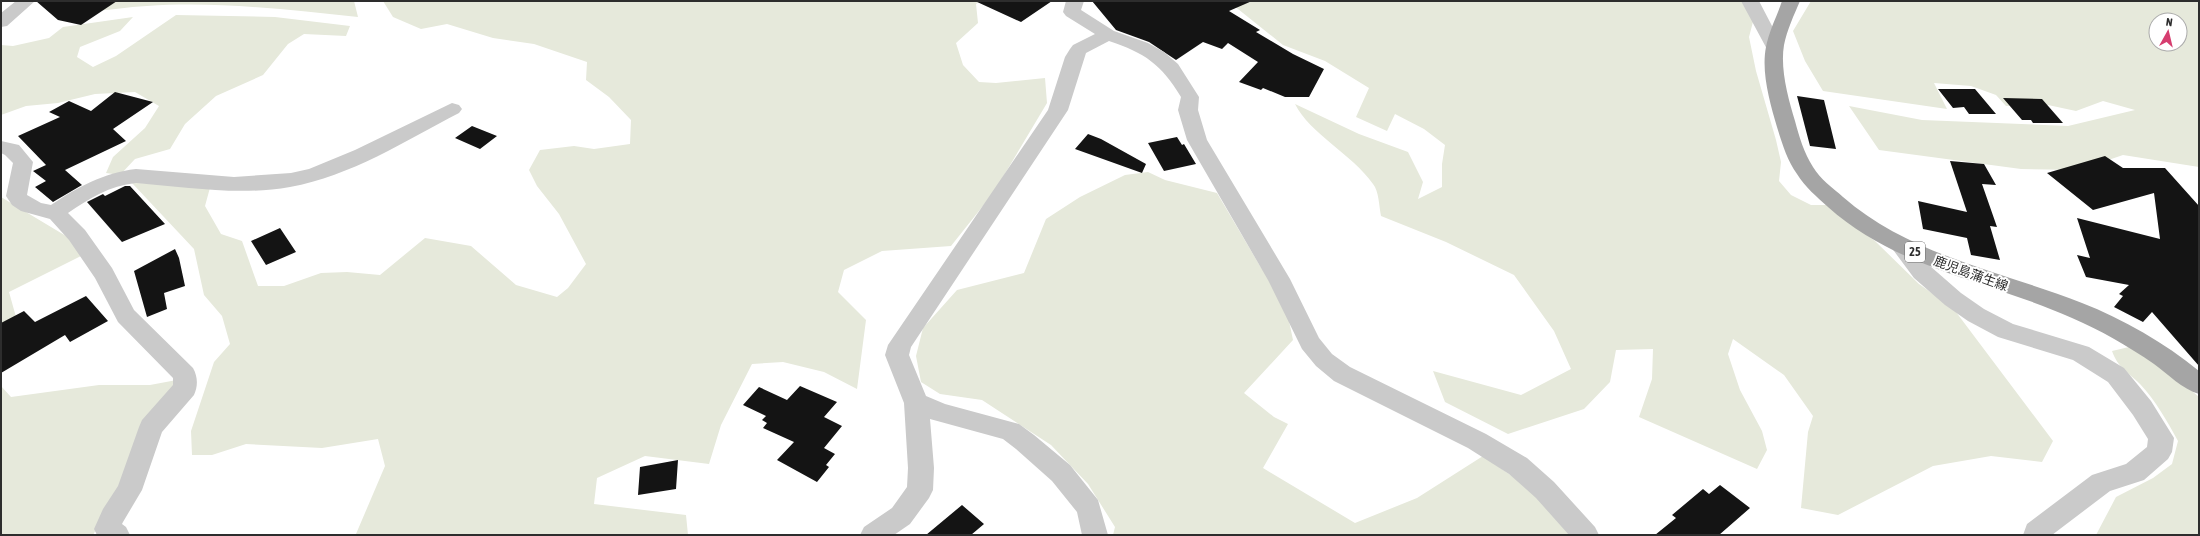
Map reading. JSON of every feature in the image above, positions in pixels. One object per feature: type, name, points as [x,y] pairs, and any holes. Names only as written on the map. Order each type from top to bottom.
[{"type":"main road","name":"鹿児島蒲生線","points":[[1791,1],[1774,47],[1778,89],[1793,146],[1806,172],[1832,199],[1856,219],[1902,247],[1988,280],[2075,310],[2106,324],[2199,384]]},
{"type":"street","points":[[1,22],[26,1]]},
{"type":"street","points":[[1075,1],[1072,12],[1108,35],[1140,46],[1156,55],[1170,67],[1190,97],[1188,110],[1197,140],[1279,279],[1310,343],[1324,360],[1342,374],[1477,441],[1518,466],[1545,490],[1586,535]]},
{"type":"street","points":[[1750,1],[1774,47]]},
{"type":"street","points":[[873,535],[901,516],[920,490],[921,468],[916,403],[897,355],[900,344],[1058,110],[1074,57],[1079,50],[1108,35]]},
{"type":"street","points":[[1,147],[12,150],[23,162],[16,196],[20,202],[47,213],[55,212],[101,183],[117,178],[136,176],[267,183],[300,178],[345,162],[452,109]]},
{"type":"street","points":[[55,212],[77,235],[101,269],[126,316],[185,375],[185,388],[150,427],[128,490],[112,517],[107,530],[117,535]]},
{"type":"street","points":[[1902,247],[1922,272],[1953,299],[1976,315],[2006,331],[2081,353],[2116,375],[2142,408],[2161,438],[2159,452],[2135,472],[2101,484],[2036,532],[2036,535]]},
{"type":"street","points":[[916,403],[949,415],[1010,431],[1025,442],[1061,474],[1089,508],[1095,535]]},
{"type":"shaded area","points":[[105,1],[354,1],[358,17],[226,5],[140,6],[89,12]]},
{"type":"shaded area","points":[[383,1],[981,1],[976,4],[978,23],[956,43],[963,65],[979,82],[996,83],[1045,78],[1047,103],[994,192],[951,246],[882,251],[844,270],[838,292],[866,320],[857,389],[824,372],[783,362],[752,364],[721,425],[709,464],[645,456],[597,478],[594,504],[686,515],[688,535],[353,535],[356,534],[385,466],[378,439],[322,448],[246,444],[212,455],[192,455],[191,431],[214,362],[230,344],[222,316],[204,295],[194,249],[132,183],[211,184],[205,206],[221,234],[242,241],[258,286],[284,286],[321,273],[347,272],[380,275],[425,238],[471,246],[516,285],[557,297],[568,288],[586,264],[559,214],[537,186],[529,170],[540,150],[574,146],[594,149],[630,144],[631,120],[609,97],[586,80],[587,62],[534,44],[493,38],[447,24],[421,29],[393,17]]},
{"type":"shaded area","points":[[1228,1],[1744,1],[1754,18],[1749,37],[1756,71],[1781,162],[1779,181],[1791,195],[1811,205],[1826,205],[1875,241],[1919,284],[1953,308],[2053,441],[2042,462],[1991,456],[1933,466],[1838,515],[1801,508],[1808,432],[1813,416],[1784,375],[1733,339],[1728,354],[1740,390],[1762,431],[1767,450],[1757,469],[1639,417],[1652,379],[1653,349],[1616,350],[1610,382],[1584,409],[1508,434],[1445,402],[1433,371],[1521,395],[1571,369],[1554,331],[1514,275],[1446,242],[1381,216],[1378,195],[1373,184],[1354,163],[1311,125],[1295,104],[1359,134],[1408,152],[1423,182],[1418,199],[1442,187],[1442,164],[1445,145],[1424,129],[1395,114],[1387,131],[1356,117],[1369,88],[1325,61],[1283,45]]},
{"type":"shaded area","points":[[1811,1],[2199,1],[2199,167],[2123,155],[2079,170],[2021,169],[1879,150],[1849,106],[1922,120],[2068,126],[2135,110],[2103,101],[2076,111],[2048,105],[2006,106],[1996,95],[1971,86],[1934,83],[1947,109],[1823,91],[1805,61],[1793,31]]},
{"type":"shaded area","points":[[176,15],[275,17],[350,26],[346,36],[304,34],[288,44],[263,75],[216,96],[185,124],[170,149],[135,159],[120,175],[106,173],[113,157],[145,128],[159,106],[135,92],[95,94],[58,103],[26,106],[1,115],[1,45],[13,46],[49,38],[63,27],[133,17],[120,31],[80,47],[77,57],[93,67],[116,56]]},
{"type":"shaded area","points":[[1148,172],[1165,180],[1217,193],[1260,266],[1285,302],[1293,340],[1244,393],[1274,417],[1288,424],[1263,468],[1355,523],[1417,498],[1483,456],[1541,496],[1569,535],[1113,535],[1115,527],[1088,484],[1051,445],[982,400],[940,394],[921,382],[916,356],[923,328],[957,290],[1024,273],[1046,219],[1080,197],[1125,175]]},
{"type":"shaded area","points":[[1,197],[91,251],[9,292],[23,342],[1,363]]},
{"type":"shaded area","points":[[2129,347],[2166,369],[2199,397],[2199,535],[2096,535],[2116,497],[2153,478],[2172,464],[2178,441],[2151,397],[2140,384],[2120,366],[2114,357],[2112,351]]},
{"type":"shaded area","points":[[182,379],[93,535],[1,535],[1,386],[11,397],[99,385],[150,385]]},
{"type":"building","points":[[36,1],[117,1],[81,25],[58,20]]},
{"type":"building","points":[[975,1],[1052,1],[1021,22]]},
{"type":"building","points":[[1092,1],[1252,1],[1229,11],[1260,30],[1256,32],[1293,54],[1324,69],[1309,97],[1285,97],[1263,88],[1261,90],[1239,82],[1258,62],[1228,43],[1222,49],[1203,42],[1176,60],[1149,42],[1116,30]]},
{"type":"building","points":[[1938,89],[1975,89],[1996,114],[1969,114],[1964,107],[1953,108]]},
{"type":"building","points":[[115,92],[153,102],[113,129],[126,141],[65,170],[82,185],[53,202],[35,187],[46,181],[33,171],[46,165],[18,136],[60,117],[49,112],[69,101],[91,111]]},
{"type":"building","points":[[1797,96],[1824,100],[1836,149],[1810,146]]},
{"type":"building","points":[[2003,98],[2042,99],[2063,123],[2033,123],[2031,120],[2022,120]]},
{"type":"building","points":[[472,126],[497,136],[480,149],[455,138]]},
{"type":"building","points":[[1088,134],[1101,139],[1146,164],[1142,173],[1075,149]]},
{"type":"building","points":[[1177,137],[1182,145],[1184,144],[1196,164],[1164,171],[1148,143]]},
{"type":"building","points":[[2105,156],[2123,168],[2165,168],[2199,206],[2199,366],[2152,312],[2143,322],[2114,307],[2123,296],[2119,294],[2129,285],[2086,277],[2077,255],[2090,258],[2077,218],[2160,239],[2154,193],[2093,210],[2047,173]]},
{"type":"building","points":[[1950,161],[1984,164],[1996,185],[1982,184],[1997,227],[1990,226],[2000,260],[1971,255],[1967,238],[1923,229],[1918,201],[1967,212]]},
{"type":"building","points":[[125,186],[130,186],[165,224],[122,242],[87,202],[103,194],[105,196]]},
{"type":"building","points":[[280,228],[296,252],[266,265],[251,241]]},
{"type":"building","points":[[175,249],[179,258],[185,286],[164,293],[167,309],[147,317],[134,271]]},
{"type":"building","points":[[86,296],[108,321],[70,342],[65,335],[1,373],[1,323],[24,311],[35,322]]},
{"type":"building","points":[[800,386],[837,402],[824,417],[842,426],[824,448],[835,454],[826,465],[829,467],[817,482],[777,460],[794,442],[763,428],[767,423],[762,420],[766,416],[743,405],[759,387],[787,400]]},
{"type":"building","points":[[678,460],[676,489],[638,495],[640,467]]},
{"type":"building","points":[[1720,485],[1750,508],[1719,535],[1655,535],[1676,518],[1672,515],[1703,489],[1709,494]]},
{"type":"building","points":[[962,505],[984,524],[971,535],[926,535]]}]
